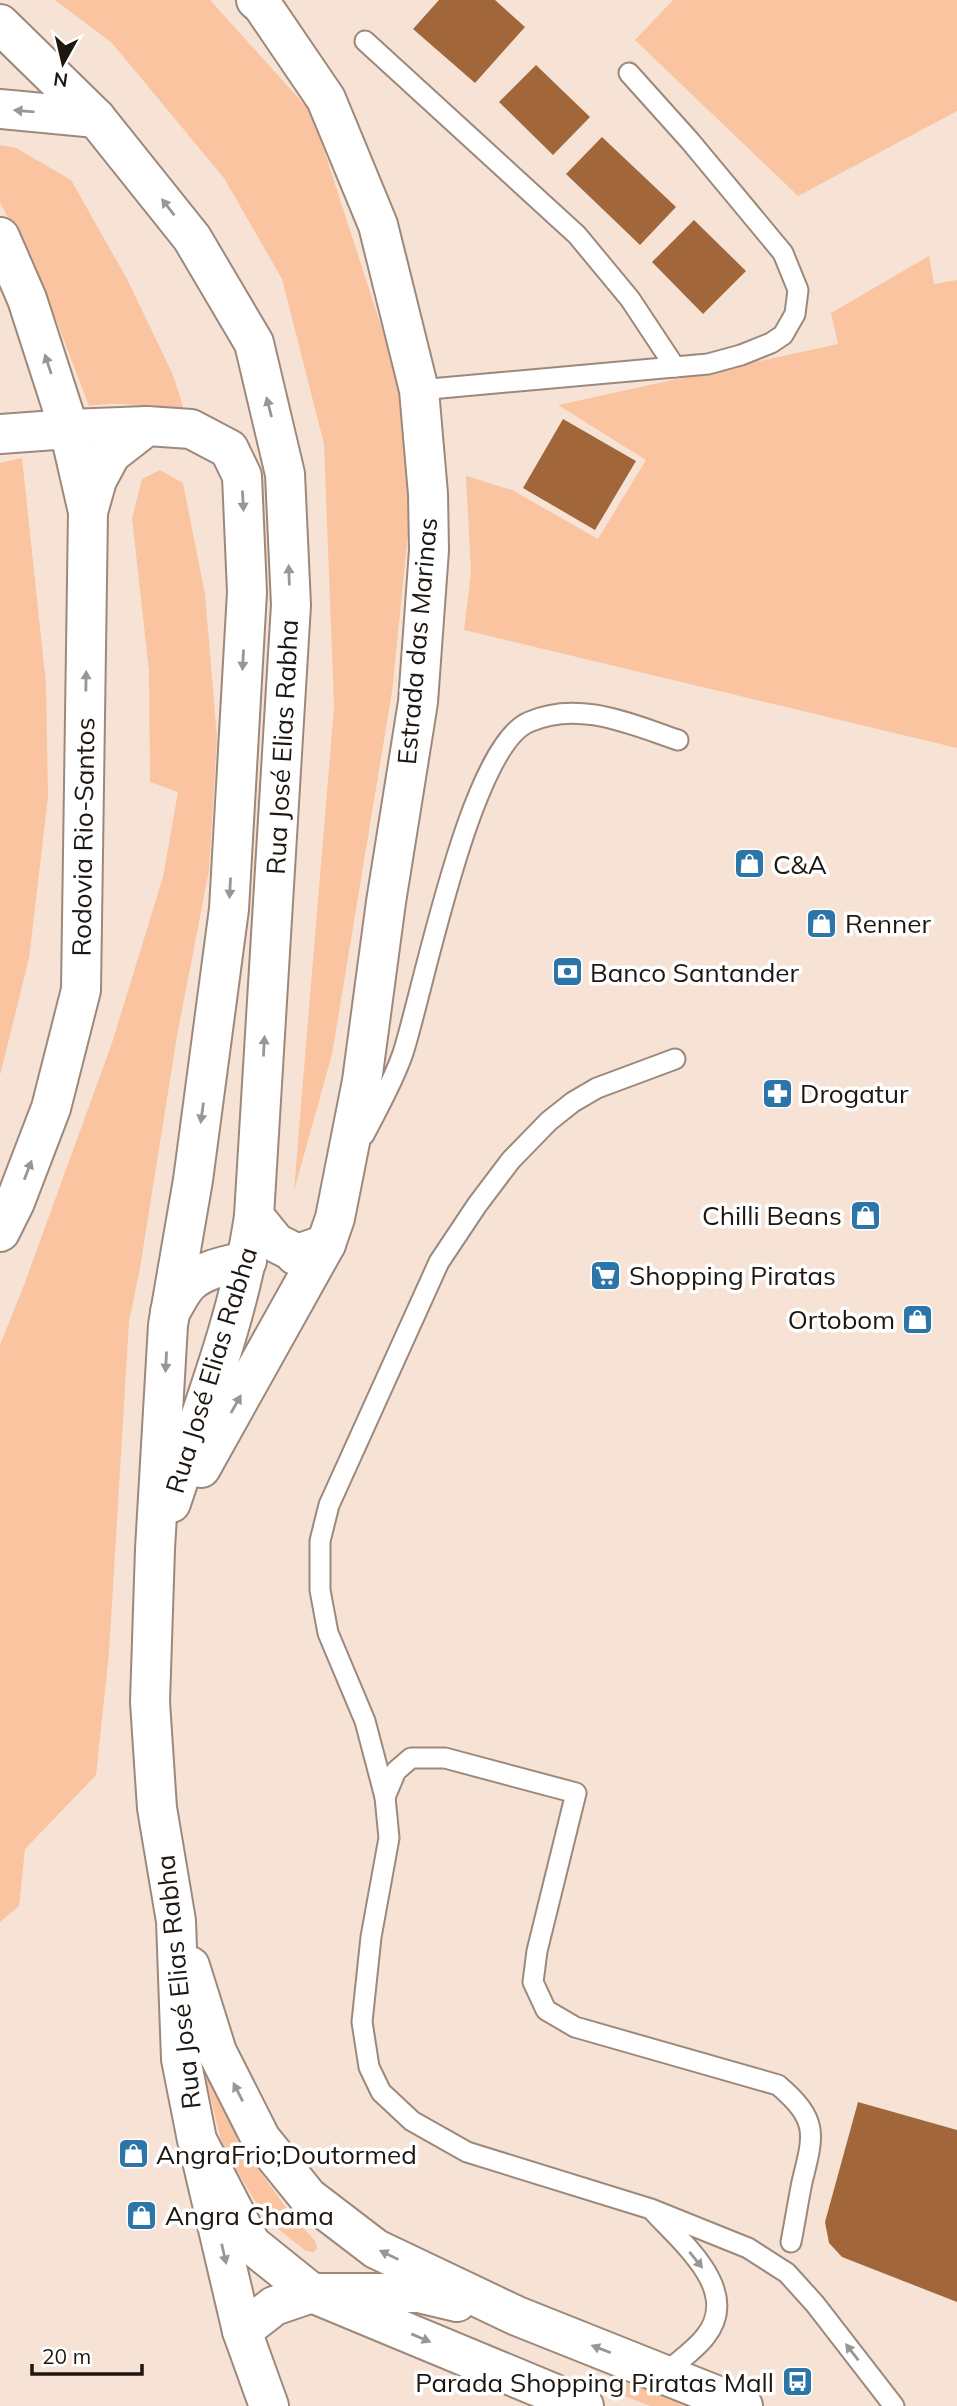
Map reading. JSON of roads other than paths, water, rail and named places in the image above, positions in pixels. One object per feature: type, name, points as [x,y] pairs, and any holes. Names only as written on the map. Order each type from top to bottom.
[{"type":"main road","name":"Estrada das Marinas","points":[[155,1549],[313,1249],[335,1218],[362,1081],[386,902],[418,702],[429,550],[428,494],[419,390],[378,225],[326,99],[259,2]]},
{"type":"main road","name":"Rua José Elias Rabha","points":[[0,24],[96,118],[192,237],[254,343],[285,474],[291,605],[254,1216],[247,1261],[207,1396],[155,1549]]},
{"type":"main road","points":[[0,109],[96,118]]},
{"type":"main road","name":"Rodovia Rio-Santos","points":[[0,237],[27,299],[69,429],[88,512],[81,990],[51,1108],[16,1202],[0,1232]]},
{"type":"main road","name":"Rua José Elias Rabha","points":[[0,434],[147,426],[191,429],[229,449],[242,476],[247,592],[229,909],[193,1180],[170,1312],[155,1549],[150,1702],[157,1808],[176,1921],[181,2059],[197,2140],[242,2331],[269,2406]]},
{"type":"main road","points":[[88,512],[97,480],[111,454],[147,426]]},
{"type":"main road","points":[[254,1216],[276,1243],[313,1249]]},
{"type":"main road","points":[[170,1312],[188,1284],[220,1267],[313,1249]]},
{"type":"main road","points":[[176,1921],[217,2052],[261,2139],[308,2197],[376,2249],[517,2316],[743,2406]]},
{"type":"main road","points":[[197,2140],[251,2244],[312,2293],[584,2406]]},
{"type":"main road","points":[[242,2331],[274,2306],[312,2293],[419,2293],[517,2316]]},
{"type":"lane","points":[[365,41],[577,234],[630,299],[675,367]]},
{"type":"lane","points":[[419,390],[708,364],[771,343],[783,335],[795,314],[798,290],[783,253],[690,141],[629,73]]},
{"type":"lane","points":[[345,1170],[387,1091],[401,1057],[453,870],[483,781],[498,751],[527,722],[565,712],[604,715],[678,740]]},
{"type":"lane","points":[[675,1059],[597,1088],[573,1102],[549,1121],[511,1160],[439,1262],[329,1505],[320,1541],[320,1590],[328,1633],[365,1721],[386,1797],[389,1838],[372,1937],[362,2022],[369,2067],[381,2092],[412,2121],[467,2152],[651,2209],[748,2248],[787,2273],[815,2304],[894,2406]]},
{"type":"lane","points":[[386,1797],[396,1771],[411,1758],[446,1758],[576,1793],[537,1951],[533,1982],[541,2000],[546,2010],[575,2027],[778,2085],[795,2100],[808,2121],[812,2143],[791,2242]]},
{"type":"lane","points":[[651,2209],[696,2258],[717,2296],[716,2313],[706,2336],[664,2374]]},
{"type":"place","name":"C&A","points":[[750,864]]},
{"type":"place","name":"Renner","points":[[822,923]]},
{"type":"place","name":"Banco Santander","points":[[567,972]]},
{"type":"place","name":"Drogatur","points":[[777,1093]]},
{"type":"place","name":"Chilli Beans","points":[[865,1215]]},
{"type":"place","name":"Shopping Piratas","points":[[606,1275]]},
{"type":"place","name":"Ortobom","points":[[918,1319]]},
{"type":"place","name":"AngraFrio;Doutormed","points":[[133,2154]]},
{"type":"place","name":"Angra Chama","points":[[142,2215]]},
{"type":"place","name":"Parada Shopping Piratas Mall","points":[[797,2382]]}]
